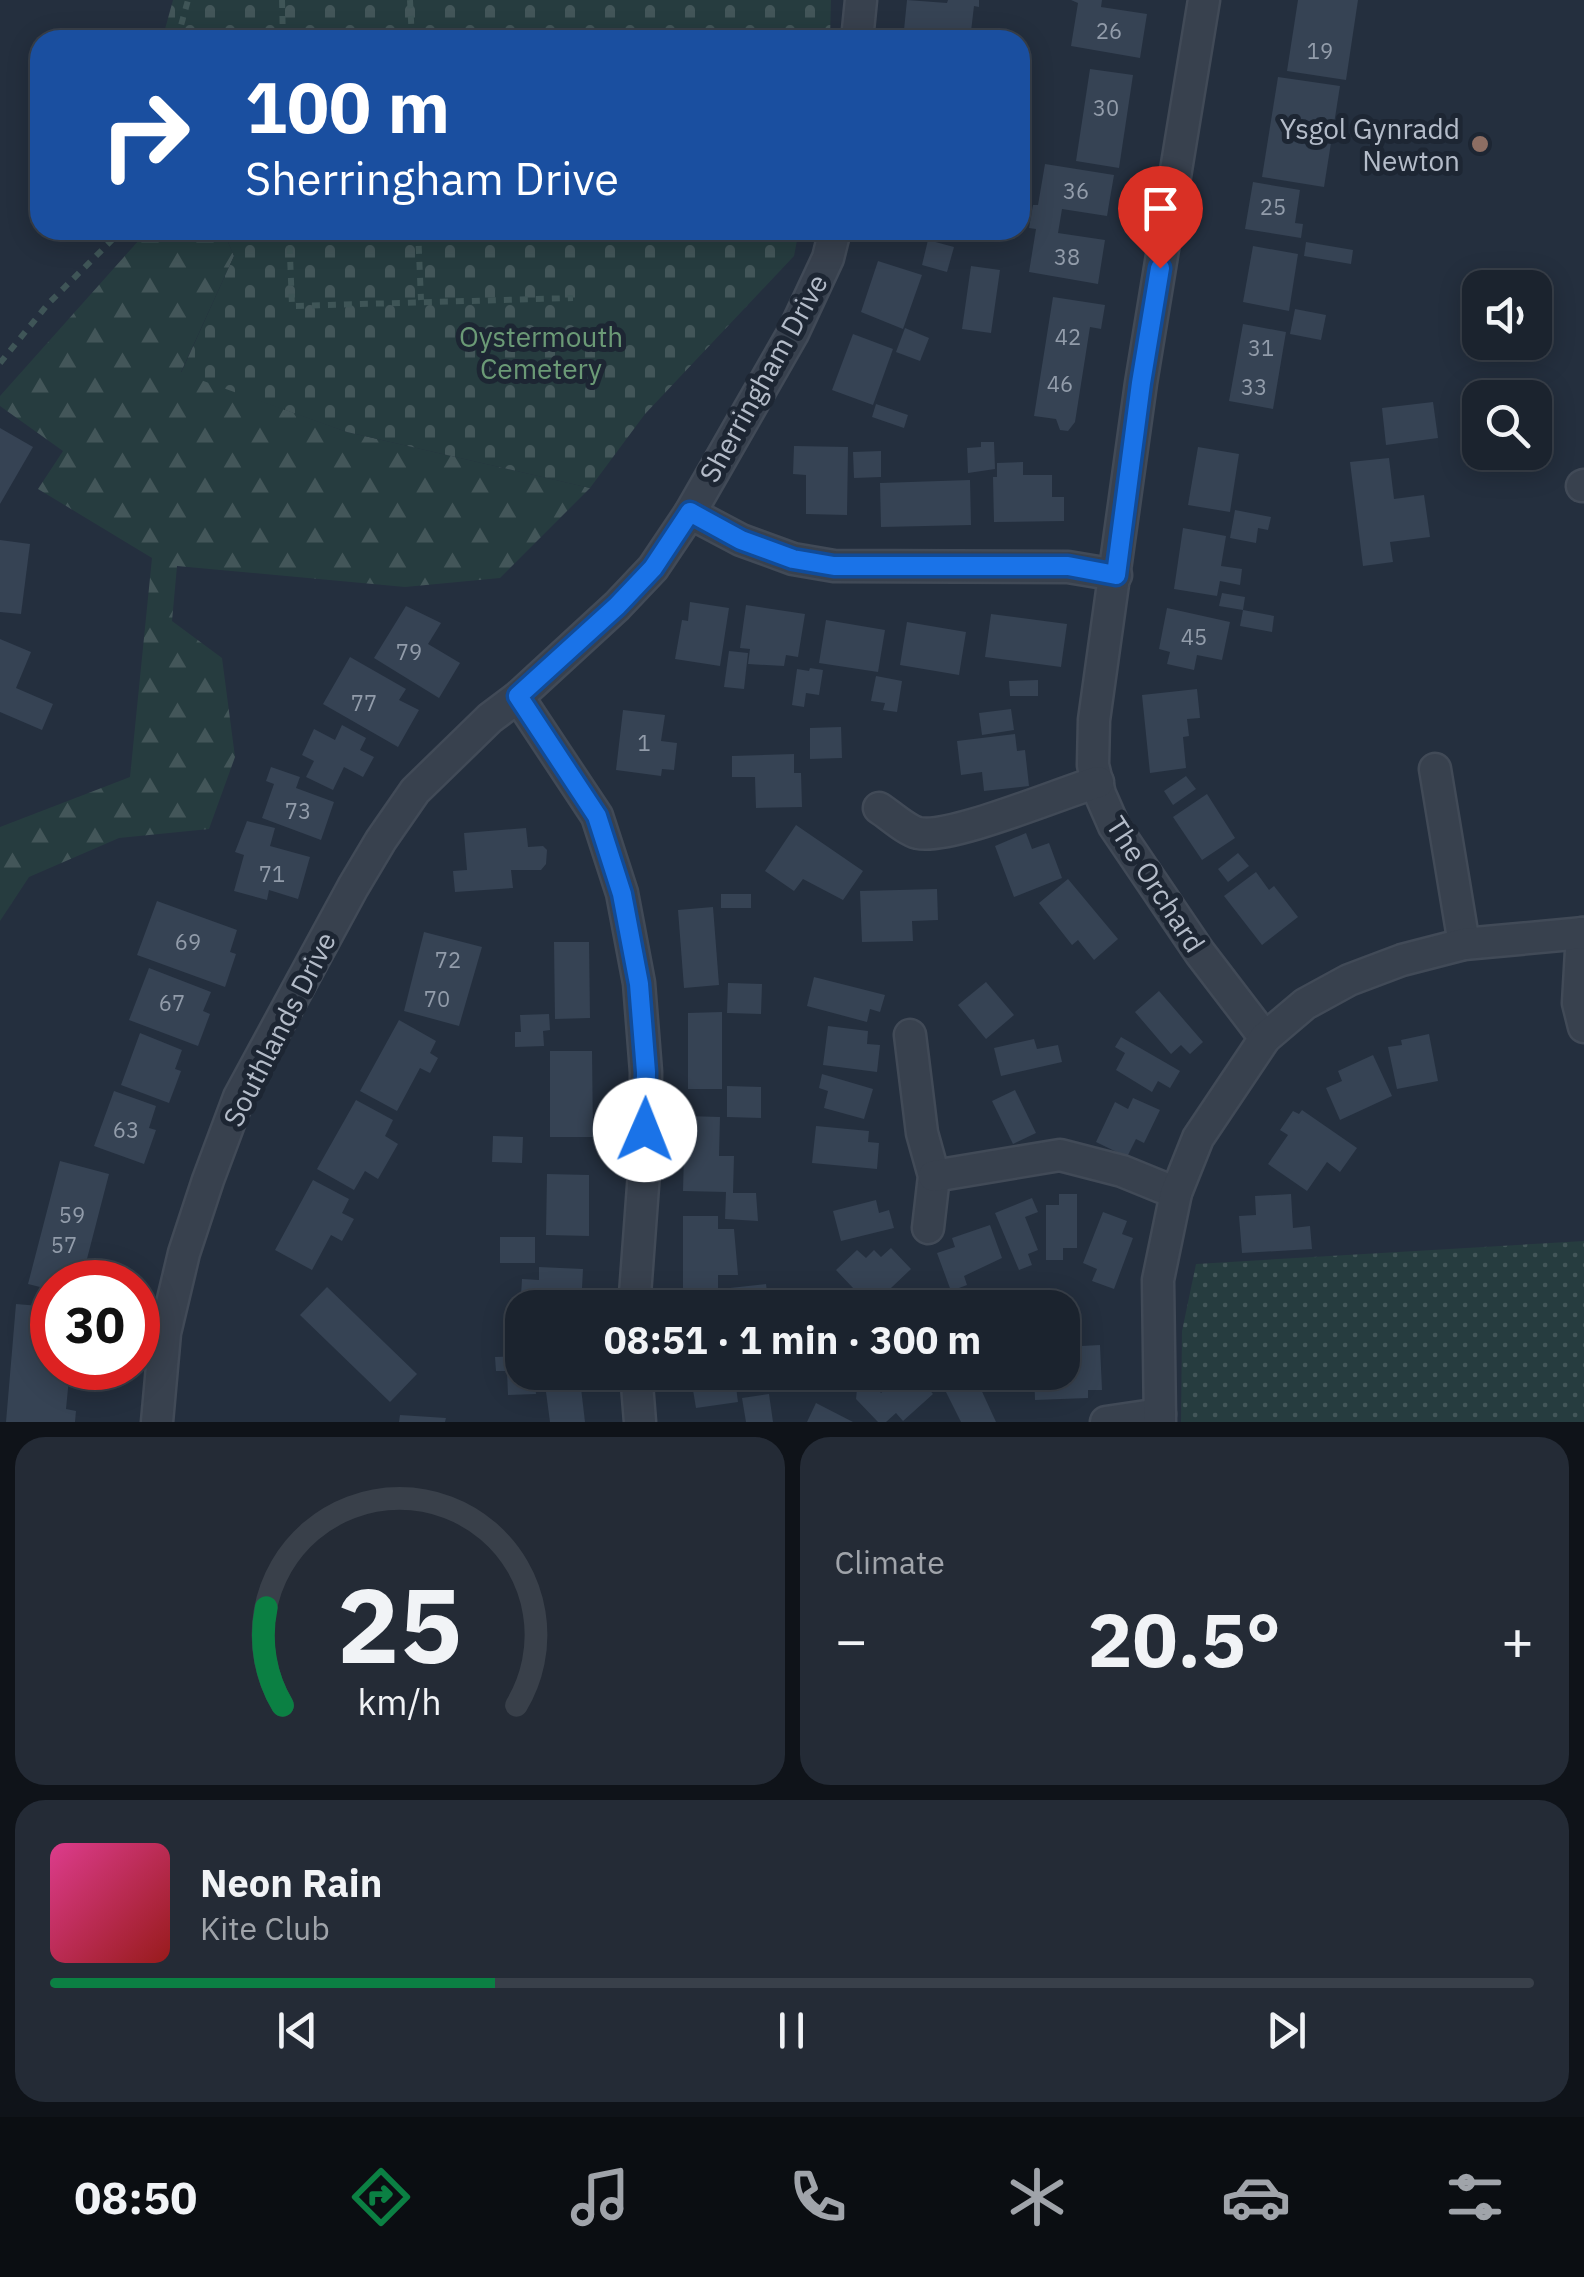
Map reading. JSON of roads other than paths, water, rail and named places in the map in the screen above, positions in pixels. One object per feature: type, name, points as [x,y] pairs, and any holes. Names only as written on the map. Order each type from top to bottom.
[{"type":"street","points":[[857,30],[861,0]]},
{"type":"street","name":"The Orchard","points":[[1204,0],[1141,383],[1094,720],[1094,765],[1114,826],[1200,953],[1265,1038]]},
{"type":"street","name":"Sherringham Drive","points":[[518,696],[653,568],[690,512],[812,297],[832,240]]},
{"type":"street","points":[[690,512],[741,540],[793,559],[834,566],[1053,566],[1116,575]]},
{"type":"street","points":[[518,696],[597,816],[622,894],[639,984],[646,1107],[635,1290]]},
{"type":"street","name":"Southlands Drive","points":[[156,1422],[165,1334],[184,1253],[239,1097],[380,840],[415,791],[518,696]]},
{"type":"street","points":[[1435,769],[1464,944]]},
{"type":"street","points":[[879,808],[917,833],[940,832],[1098,782]]},
{"type":"street","points":[[1106,1422],[1160,1418],[1158,1280],[1176,1193],[1198,1138],[1265,1038],[1305,1004],[1349,980],[1402,960],[1464,944],[1583,933],[1578,1003],[1584,1027]]},
{"type":"street","points":[[910,1034],[922,1133],[934,1176],[928,1228]]},
{"type":"street","points":[[934,1176],[1060,1154],[1122,1171],[1176,1193]]},
{"type":"street","points":[[637,1390],[640,1422]]},
{"type":"place","name":"Ysgol Gynradd Newton","points":[[1480,144]]},
{"type":"park label","name":"Oystermouth Cemetery","points":[[541,352]]}]
